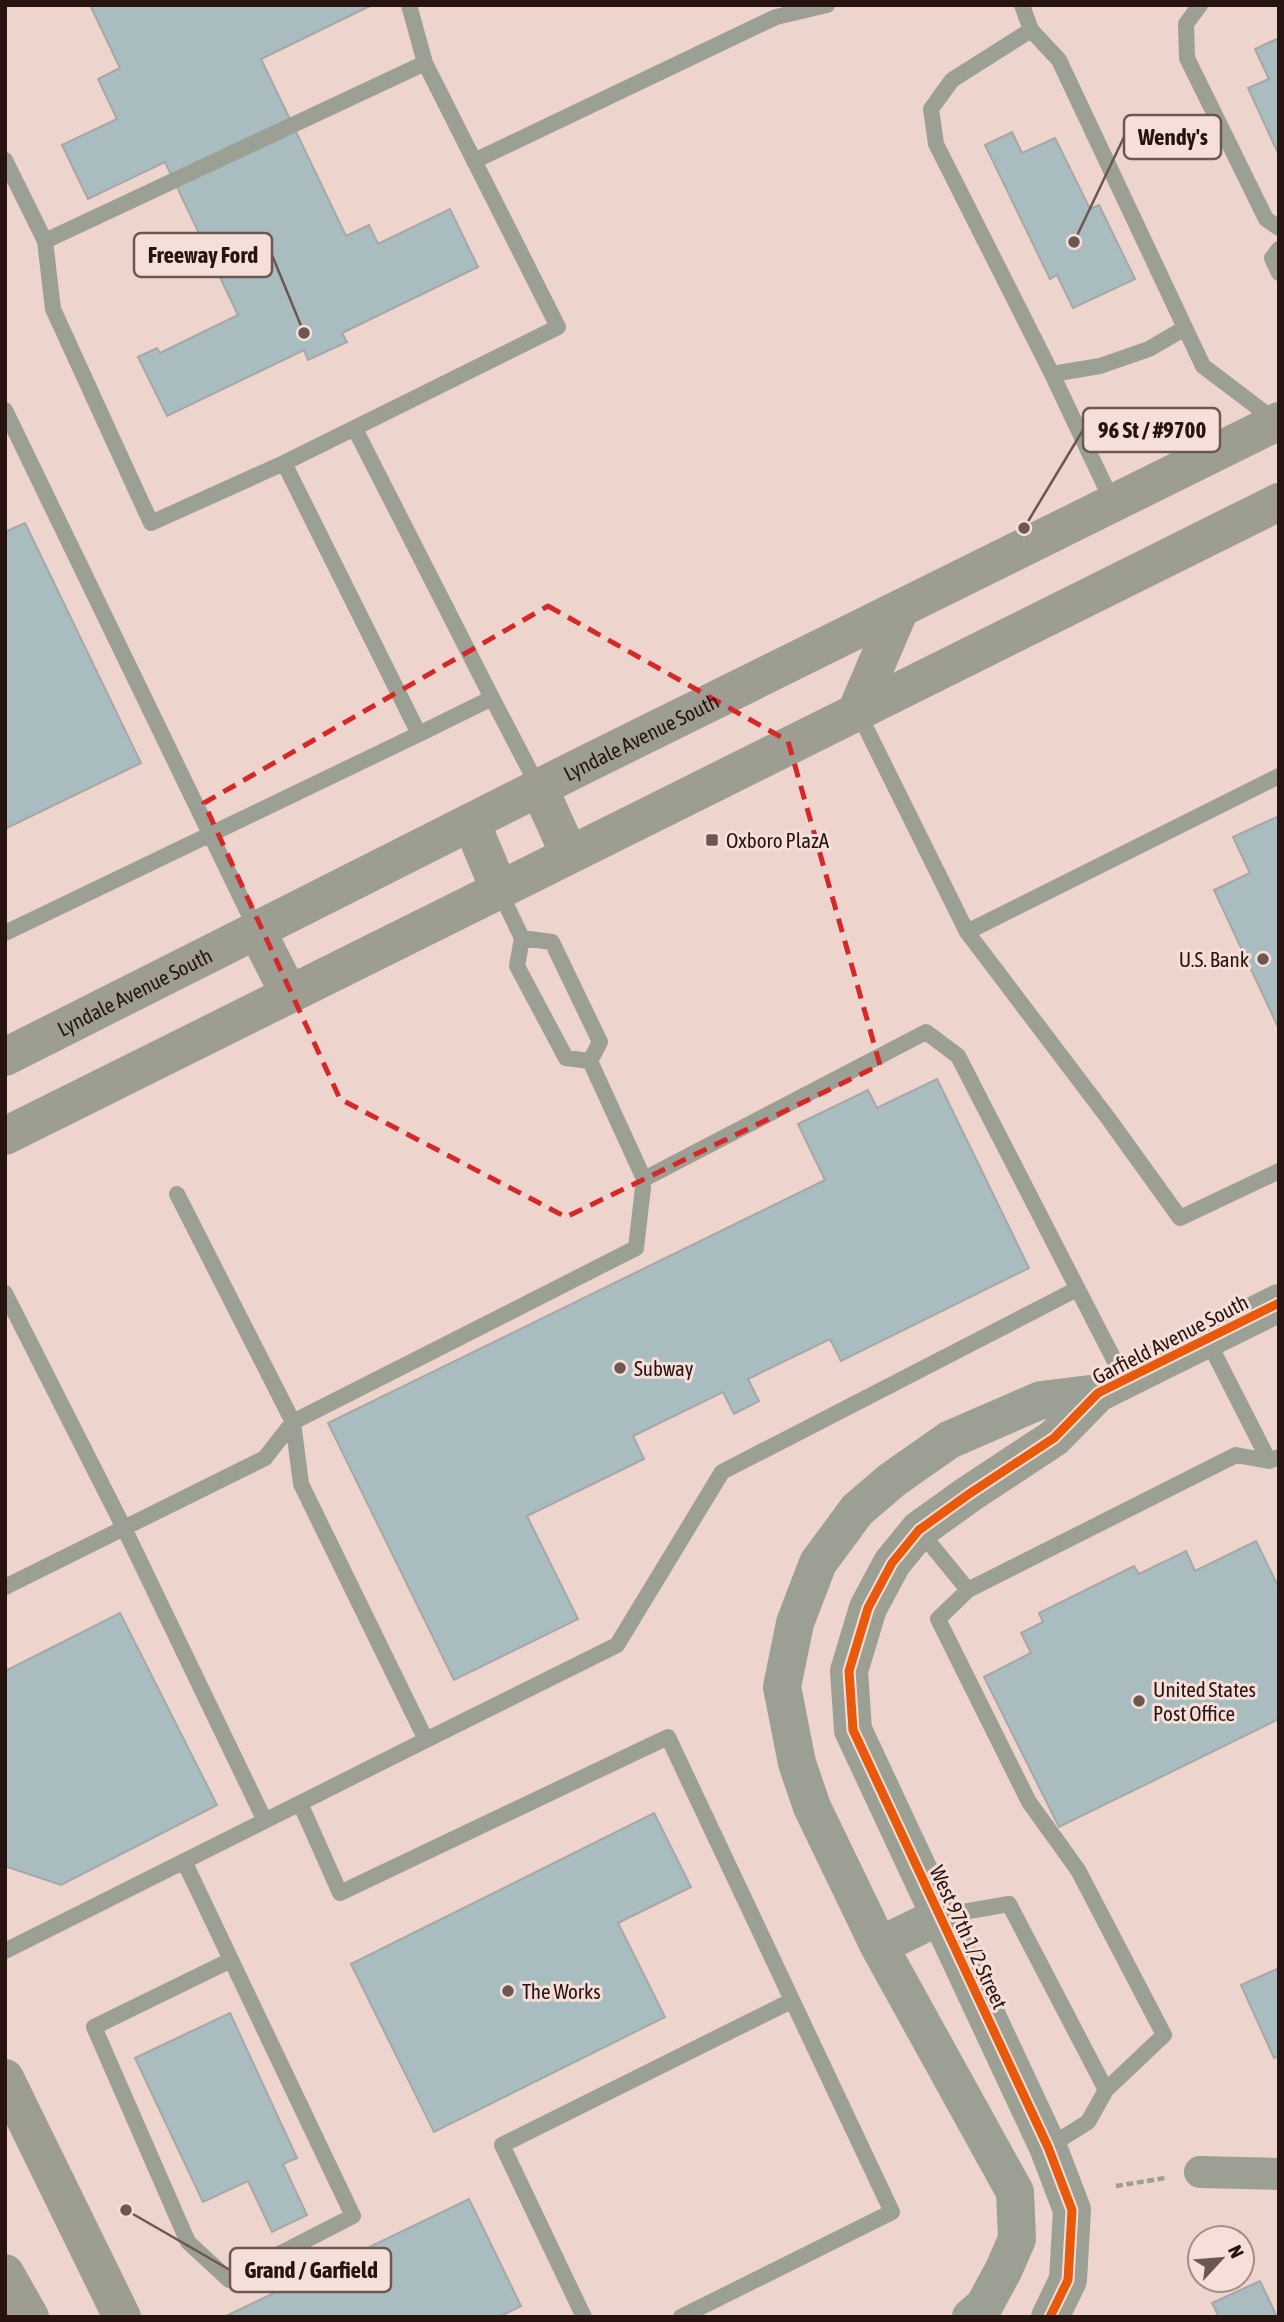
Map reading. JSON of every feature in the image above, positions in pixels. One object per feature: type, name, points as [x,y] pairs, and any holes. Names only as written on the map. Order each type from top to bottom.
[{"type":"main road","name":"Lyndale Avenue South","points":[[5,1057],[539,788],[1278,422]]},
{"type":"main road","points":[[5,1136],[1279,502]]},
{"type":"main road","points":[[857,710],[900,608]]},
{"type":"main road","points":[[539,788],[569,855]]},
{"type":"main road","points":[[471,822],[499,889]]},
{"type":"main road","points":[[257,931],[289,994]]},
{"type":"main road","points":[[5,2078],[122,2317]]},
{"type":"main road","points":[[5,2273],[30,2317]]},
{"type":"street","name":"Garfield Avenue South","points":[[880,1946],[813,1807],[797,1763],[782,1687],[795,1623],[818,1563],[857,1510],[892,1480],[949,1440],[1041,1400],[1111,1386],[1279,1303]]},
{"type":"street","name":"Garfield Avenue South","points":[[868,1608],[892,1563],[919,1530],[1054,1438],[1111,1386]]},
{"type":"street","name":"West 97th 1/2 Street","points":[[868,1608],[849,1671],[853,1730],[1048,2147],[1072,2210],[1068,2280],[1050,2317]]},
{"type":"street","points":[[940,1916],[880,1946],[1015,2192],[1017,2238],[984,2306],[971,2317]]},
{"type":"street","points":[[1000,2161],[1048,2147]]},
{"type":"street","points":[[1200,2172],[1279,2174]]},
{"type":"lane","points":[[5,160],[45,241],[53,309],[151,523],[355,429],[558,327],[425,63],[409,5]]},
{"type":"lane","points":[[474,161],[776,17],[827,5]]},
{"type":"lane","points":[[1022,5],[1031,30],[1059,60],[1203,366],[1278,422]]},
{"type":"lane","points":[[1200,5],[1186,24],[1187,58],[1266,219],[1279,228]]},
{"type":"lane","points":[[1031,30],[952,80],[931,109],[936,144],[1052,374],[1113,503]]},
{"type":"lane","points":[[45,241],[425,63]]},
{"type":"lane","points":[[1279,249],[1272,258],[1279,273]]},
{"type":"lane","points":[[1052,374],[1100,366],[1149,349],[1185,327]]},
{"type":"lane","points":[[5,410],[257,931]]},
{"type":"lane","points":[[355,429],[539,788]]},
{"type":"lane","points":[[280,465],[284,463],[419,734]]},
{"type":"lane","points":[[5,933],[492,698]]},
{"type":"lane","points":[[857,710],[967,932],[1180,1218],[1279,1171]]},
{"type":"lane","points":[[967,932],[1279,776]]},
{"type":"lane","points":[[499,889],[522,938],[517,966],[566,1058],[590,1061]]},
{"type":"lane","points":[[522,938],[552,942],[600,1042],[590,1061]]},
{"type":"lane","points":[[644,1179],[926,1032],[958,1056],[1077,1289],[1111,1386]]},
{"type":"lane","points":[[5,1587],[265,1458],[293,1422],[636,1248],[644,1179],[590,1061]]},
{"type":"lane","points":[[177,1194],[293,1422],[301,1484],[426,1740]]},
{"type":"lane","points":[[5,1951],[617,1645],[722,1472],[1077,1289]]},
{"type":"lane","points":[[5,1293],[124,1528],[265,1821]]},
{"type":"lane","points":[[1207,1338],[1274,1459]]},
{"type":"lane","points":[[1048,2147],[1088,2122],[1106,2090],[1164,2035],[1078,1870],[1029,1802],[938,1619],[968,1590],[1236,1455],[1274,1459]]},
{"type":"lane","points":[[919,1530],[968,1590]]},
{"type":"lane","points":[[300,1803],[341,1893],[668,1737],[892,2212],[681,2317]]},
{"type":"lane","points":[[184,1861],[231,1960],[353,2217],[229,2280],[188,2242],[94,2027],[231,1960]]},
{"type":"lane","points":[[940,1916],[1009,1904],[1106,2090]]},
{"type":"lane","points":[[584,2317],[502,2145],[791,2001]]},
{"type":"path","points":[[1116,2186],[1200,2172]]},
{"type":"highlighted area","points":[[548,606],[788,741],[880,1065],[566,1217],[340,1099],[204,803]]},
{"type":"building","points":[[90,5],[372,5],[261,59],[346,236],[369,225],[378,244],[450,209],[478,267],[342,333],[347,342],[308,360],[304,350],[167,416],[138,357],[157,348],[160,353],[238,315],[165,162],[88,199],[62,145],[117,119],[98,79],[120,68]]},
{"type":"building","points":[[1279,38],[1279,155],[1248,88],[1269,79],[1255,49]]},
{"type":"building","points":[[1012,132],[1022,153],[1055,138],[1090,209],[1099,205],[1135,279],[1073,308],[1057,275],[1050,279],[985,145]]},
{"type":"building","points":[[25,523],[141,763],[5,829],[5,532]]},
{"type":"building","name":"U.S. Bank","points":[[1279,816],[1279,1029],[1214,890],[1250,873],[1233,837]]},
{"type":"building","points":[[937,1079],[1029,1268],[841,1361],[830,1339],[748,1379],[759,1401],[734,1414],[723,1392],[633,1436],[644,1459],[527,1516],[578,1619],[454,1680],[328,1423],[825,1180],[798,1124],[868,1090],[877,1108]]},
{"type":"building","points":[[1256,1541],[1279,1588],[1279,1719],[1059,1827],[984,1677],[1031,1653],[1021,1633],[1043,1622],[1039,1613],[1134,1566],[1139,1574],[1186,1551],[1195,1571]]},
{"type":"building","points":[[120,1613],[217,1805],[61,1885],[7,1867],[5,1864],[5,1671]]},
{"type":"building","name":"The Works","points":[[654,1813],[691,1887],[618,1923],[665,2017],[434,2132],[351,1964]]},
{"type":"building","points":[[1279,1968],[1279,2056],[1274,2058],[1241,1985]]},
{"type":"building","points":[[230,2013],[297,2158],[283,2164],[307,2215],[272,2232],[248,2181],[203,2202],[135,2058]]},
{"type":"building","points":[[469,2199],[521,2306],[499,2317],[224,2317]]},
{"type":"building","points":[[1260,2281],[1277,2317],[1219,2317],[1212,2303],[1232,2294],[1256,2294],[1256,2283]]},
{"type":"cycle path","points":[[1050,2317],[1068,2280],[1072,2210],[1048,2147],[853,1730],[849,1671],[868,1608],[892,1563],[919,1530],[1054,1438],[1098,1393],[1279,1303]]},
{"type":"place","name":"Wendy's","points":[[1074,242]]},
{"type":"place","name":"Freeway Ford","points":[[304,333]]},
{"type":"place","name":"96 St / #9700","points":[[1024,528]]},
{"type":"place","name":"Oxboro PlazA","points":[[712,840]]},
{"type":"place","name":"U.S. Bank","points":[[1263,959]]},
{"type":"place","name":"Subway","points":[[620,1368]]},
{"type":"place","name":"United States Post Office","points":[[1139,1701]]},
{"type":"place","name":"The Works","points":[[508,1991]]},
{"type":"place","name":"Grand / Garfield","points":[[126,2210]]}]
